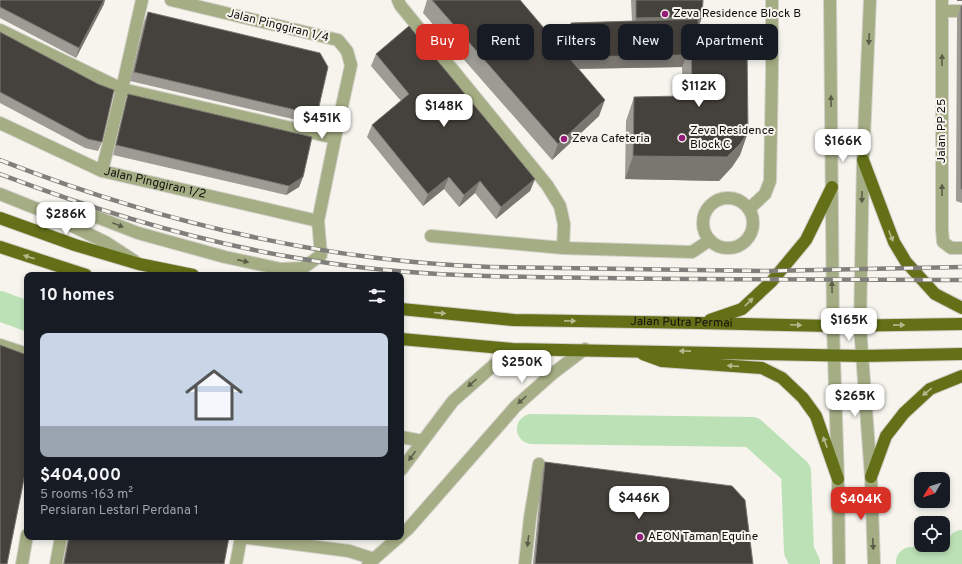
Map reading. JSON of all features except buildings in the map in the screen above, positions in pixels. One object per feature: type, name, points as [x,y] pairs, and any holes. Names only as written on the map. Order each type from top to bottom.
[{"type":"main road","points":[[863,160],[894,242],[906,262],[935,294],[962,308]]},
{"type":"main road","points":[[702,322],[742,310],[772,281],[806,240],[832,187]]},
{"type":"main road","points":[[0,218],[75,245],[139,264],[178,272]]},
{"type":"main road","points":[[0,247],[77,272]]},
{"type":"main road","name":"Jalan Putra Permai","points":[[404,309],[514,320],[702,322],[833,326],[962,324]]},
{"type":"main road","points":[[404,339],[512,348],[834,354],[862,356],[962,354]]},
{"type":"main road","points":[[635,350],[662,361],[762,368],[782,378],[803,398],[816,416],[838,479]]},
{"type":"main road","points":[[871,477],[886,436],[904,413],[930,389],[962,376]]},
{"type":"street","points":[[102,171],[142,0]]},
{"type":"street","name":"Jalan Pinggiran 1/4","points":[[171,0],[338,40],[347,51],[351,65],[335,138]]},
{"type":"street","points":[[398,0],[400,5],[547,185],[560,206],[564,224],[563,248]]},
{"type":"street","points":[[749,209],[765,194],[770,181],[772,0]]},
{"type":"street","points":[[830,0],[833,326],[839,564]]},
{"type":"street","points":[[870,0],[863,160],[860,326],[871,477],[874,564]]},
{"type":"street","points":[[870,18],[875,5],[879,0]]},
{"type":"street","points":[[942,6],[962,11]]},
{"type":"street","name":"Jalan PP 25","points":[[942,6],[943,242],[951,248],[962,248]]},
{"type":"street","points":[[0,30],[122,89],[335,138],[318,221],[321,255],[302,268],[281,269],[225,257],[138,233],[81,211],[40,210]]},
{"type":"street","name":"Jalan Pinggiran 1/2","points":[[0,123],[102,171],[318,221]]},
{"type":"street","points":[[0,194],[40,210],[107,243],[139,264]]},
{"type":"street","points":[[720,199],[736,199],[749,209],[752,216],[753,225],[747,240],[732,248],[724,248],[716,245],[710,240],[705,233],[703,225],[707,209],[712,203],[720,199]]},
{"type":"street","points":[[431,236],[563,248],[692,252],[710,240]]},
{"type":"street","points":[[0,344],[24,353]]},
{"type":"street","points":[[404,466],[454,400],[512,348]]},
{"type":"street","points":[[404,532],[516,406],[552,374],[585,349]]},
{"type":"street","points":[[404,438],[422,441]]},
{"type":"street","points":[[525,564],[530,518],[539,464]]},
{"type":"street","points":[[22,564],[26,540]]},
{"type":"street","points":[[56,564],[60,540]]},
{"type":"street","points":[[236,564],[240,540]]},
{"type":"street","points":[[264,540],[349,551],[371,562],[396,540]]},
{"type":"waterway","points":[[0,306],[24,315]]},
{"type":"waterway","points":[[532,429],[752,432],[796,472],[799,551],[805,563]]},
{"type":"waterway","points":[[911,562],[946,562],[962,545]]},
{"type":"railway","points":[[0,160],[119,202],[241,234],[303,247],[427,263],[490,267],[767,271],[962,267]]},
{"type":"railway","points":[[0,174],[43,190],[129,218],[216,242],[305,260],[382,270],[477,276],[693,279],[962,280]]},
{"type":"place","name":"Zeva Residence Block B","points":[[665,14]]},
{"type":"place","name":"Zeva Residence Block C","points":[[682,138]]},
{"type":"place","name":"Zeva Cafeteria","points":[[564,139]]},
{"type":"place","name":"AEON Taman Equine","points":[[640,537]]}]
